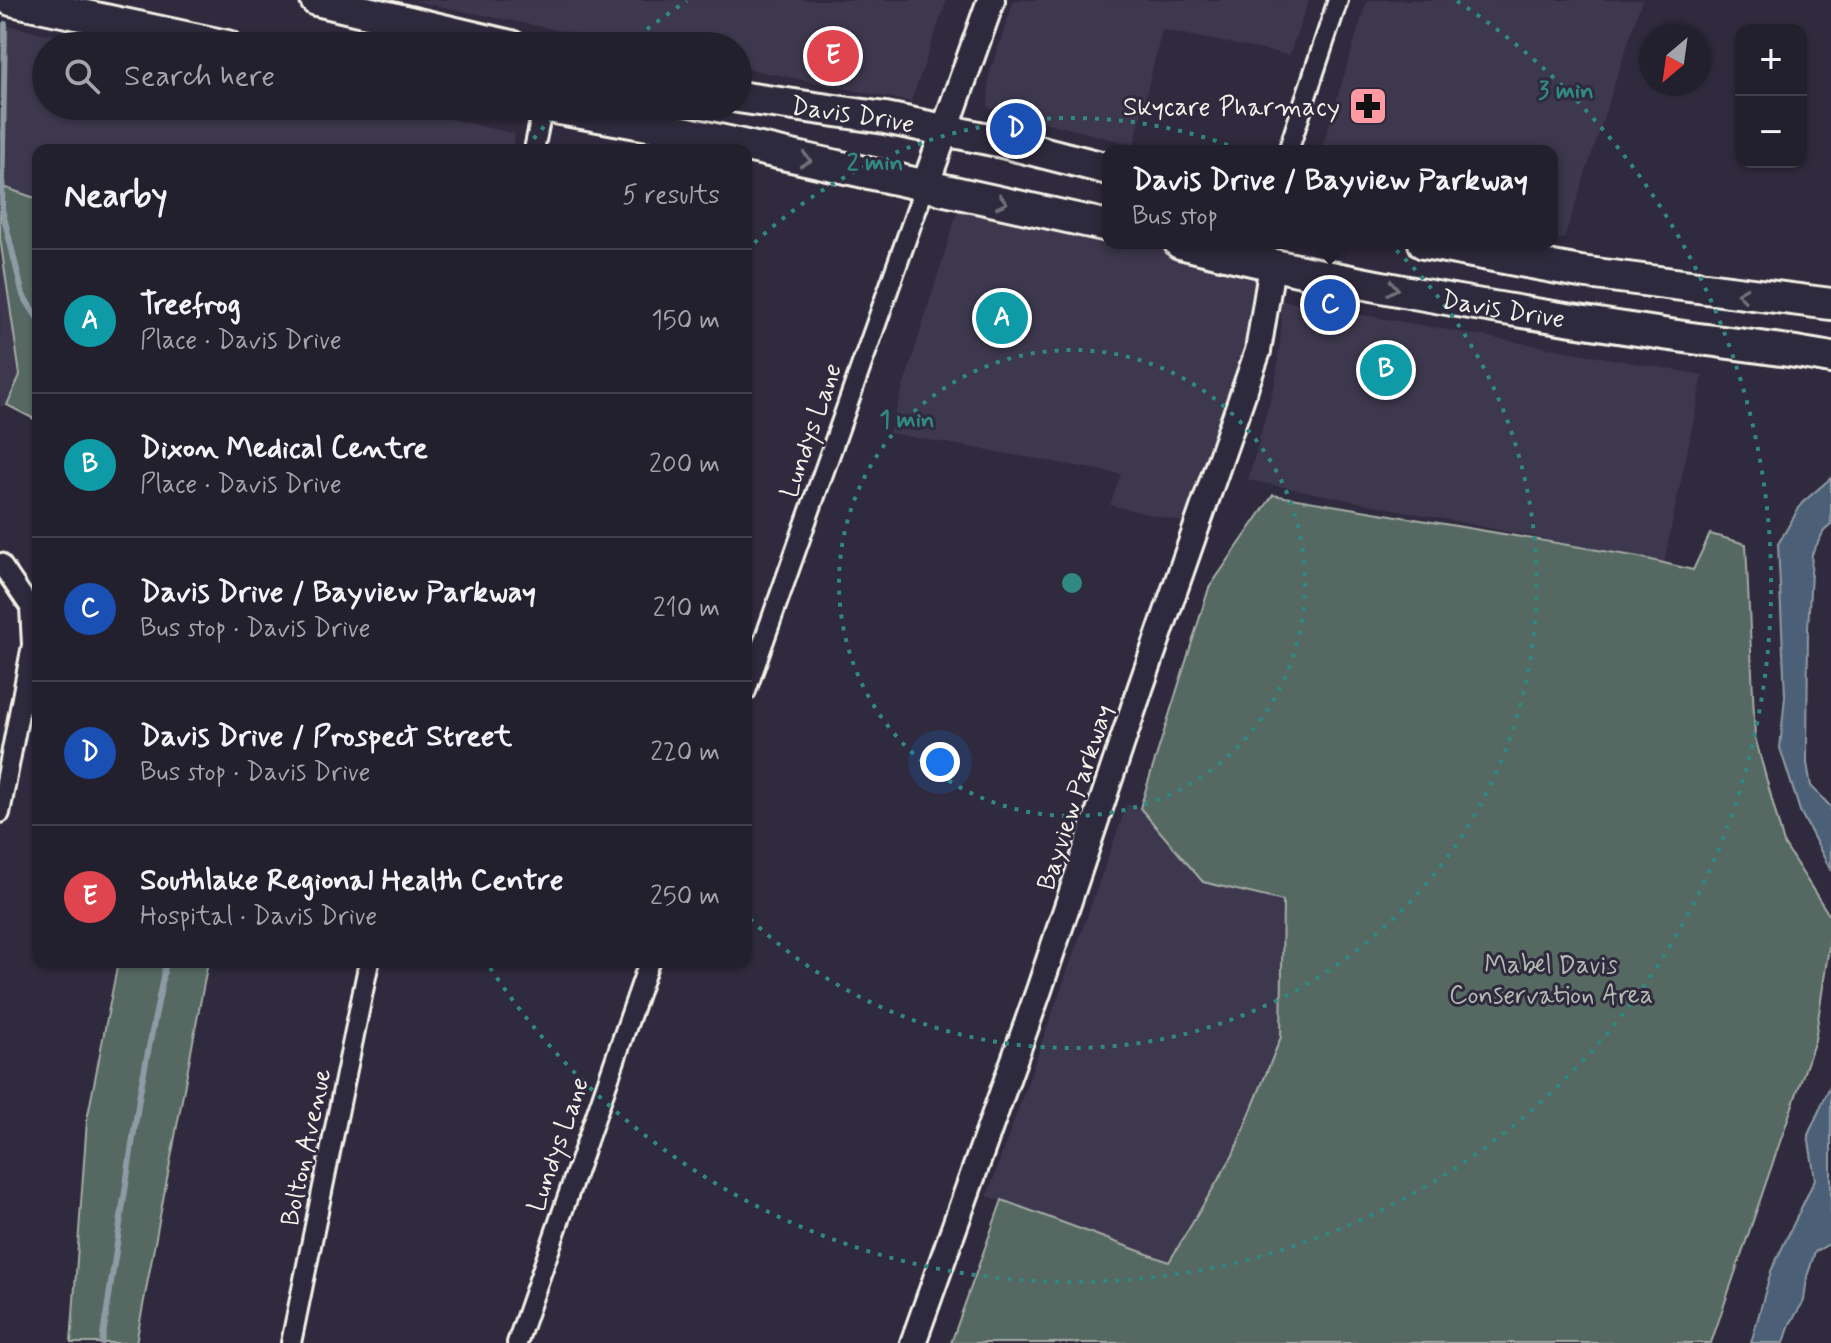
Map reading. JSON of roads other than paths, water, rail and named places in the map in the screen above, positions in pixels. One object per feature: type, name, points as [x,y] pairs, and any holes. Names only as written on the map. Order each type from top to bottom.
[{"type":"main road","points":[[11,0],[161,32]]},
{"type":"main road","points":[[316,0],[452,32]]},
{"type":"main road","points":[[925,186],[991,0]]},
{"type":"main road","name":"Davis Drive","points":[[752,99],[885,118],[1102,168]]},
{"type":"main road","name":"Davis Drive","points":[[621,120],[737,144]]},
{"type":"main road","name":"Davis Drive","points":[[752,147],[1102,225]]},
{"type":"main road","name":"Davis Drive","points":[[1204,249],[1272,266],[1656,333],[1823,356]]},
{"type":"main road","name":"Davis Drive","points":[[1456,249],[1580,272],[1826,304]]},
{"type":"street","points":[[1290,145],[1338,0]]},
{"type":"street","points":[[535,144],[540,120]]},
{"type":"street","name":"Lundys Lane","points":[[752,671],[925,186]]},
{"type":"street","name":"Bayview Parkway","points":[[913,1343],[1039,990],[1258,351],[1272,266]]},
{"type":"street","points":[[0,563],[30,607],[32,645],[0,810]]},
{"type":"street","name":"Bolton Avenue","points":[[291,1343],[368,968]]},
{"type":"street","name":"Lundys Lane","points":[[517,1343],[647,968]]},
{"type":"water","points":[[1831,478],[1831,525],[1824,531],[1812,554],[1807,763],[1811,786],[1831,807],[1831,871],[1800,811],[1780,748],[1785,696],[1778,544],[1802,503]]},
{"type":"water","points":[[1831,1084],[1831,1243],[1815,1252],[1804,1301],[1790,1324],[1784,1343],[1751,1343],[1771,1271],[1815,1179],[1808,1135]]},
{"type":"waterway","points":[[5,24],[2,209],[23,295],[32,309]]},
{"type":"waterway","points":[[102,1343],[140,1092],[165,968]]},
{"type":"place","name":"Southlake Regional Health Centre","points":[[833,56]]},
{"type":"place","name":"Skycare Pharmacy","points":[[1368,106]]},
{"type":"place","name":"Davis Drive / Prospect Street","points":[[1016,129]]},
{"type":"place","name":"Davis Drive / Bayview Parkway","points":[[1330,305]]},
{"type":"place","name":"Treefrog","points":[[1002,318]]},
{"type":"place","name":"Dixon Medical Centre","points":[[1386,370]]},
{"type":"park label","name":"Mabel Davis Conservation Area","points":[[1551,979]]}]
